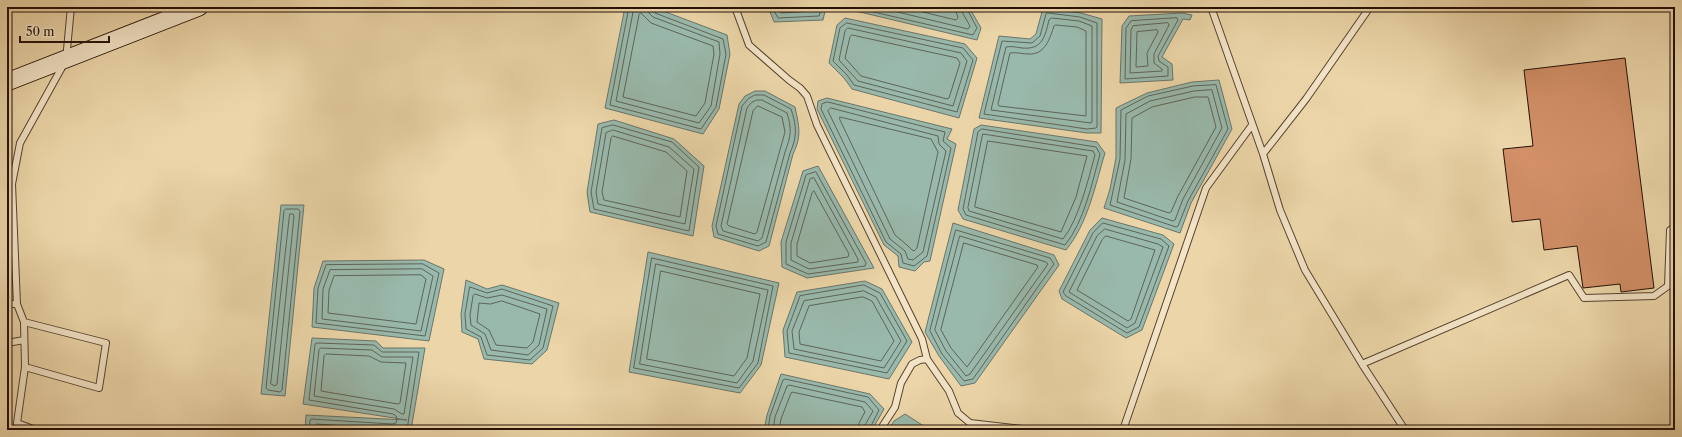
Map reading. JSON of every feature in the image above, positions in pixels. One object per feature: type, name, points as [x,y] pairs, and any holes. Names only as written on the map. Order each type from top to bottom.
[{"type":"street","points":[[7,82],[199,7]]},
{"type":"lane","points":[[36,430],[17,423],[25,368],[24,322],[17,304],[12,184],[20,143],[66,60],[71,7]]},
{"type":"lane","points":[[735,7],[749,45],[800,88],[807,96],[817,125],[922,339],[927,359],[949,391],[958,413],[970,423],[1032,430]]},
{"type":"lane","points":[[1211,7],[1263,154],[1280,210],[1305,270],[1362,364],[1405,430]]},
{"type":"lane","points":[[1263,154],[1306,99],[1370,7]]},
{"type":"lane","points":[[1123,430],[1206,188],[1252,125]]},
{"type":"lane","points":[[1362,364],[1569,275],[1584,298],[1654,296],[1668,286],[1670,230],[1675,228]]},
{"type":"lane","points":[[7,304],[17,304]]},
{"type":"lane","points":[[24,322],[106,343],[99,388],[25,368]]},
{"type":"lane","points":[[7,343],[24,340]]},
{"type":"lane","points":[[880,430],[896,407],[900,383],[912,364],[920,360],[927,359]]},
{"type":"water","points":[[625,7],[655,8],[727,35],[730,54],[719,109],[703,134],[605,108]]},
{"type":"water","points":[[768,7],[826,7],[823,20],[774,22]]},
{"type":"water","points":[[839,7],[969,7],[981,28],[977,40]]},
{"type":"water","points":[[1043,8],[1081,13],[1102,19],[1101,133],[1087,133],[979,118],[999,36],[1030,39],[1036,34]]},
{"type":"water","points":[[1182,13],[1192,15],[1190,20],[1183,19],[1162,57],[1172,64],[1173,80],[1120,83],[1122,26],[1129,16]]},
{"type":"water","points":[[845,18],[965,44],[977,58],[959,118],[852,89],[844,78],[829,63],[837,25]]},
{"type":"water","points":[[1219,80],[1232,129],[1191,203],[1180,233],[1104,208],[1110,189],[1116,158],[1116,108],[1147,93],[1192,82]]},
{"type":"water","points":[[755,91],[765,91],[795,107],[799,131],[798,142],[793,154],[769,246],[759,251],[714,237],[712,226],[739,104],[745,96]]},
{"type":"water","points":[[827,98],[952,129],[947,139],[956,144],[930,261],[924,262],[915,271],[899,267],[898,256],[884,245],[817,109],[818,101]]},
{"type":"water","points":[[614,120],[674,139],[704,166],[693,236],[590,212],[587,192],[598,124]]},
{"type":"water","points":[[981,125],[1097,142],[1105,153],[1090,204],[1080,228],[1066,250],[963,219],[958,210],[974,129]]},
{"type":"water","points":[[818,166],[874,268],[807,278],[782,267],[781,242],[803,171]]},
{"type":"water","points":[[281,205],[304,205],[285,396],[261,394]]},
{"type":"water","points":[[1102,218],[1163,235],[1174,244],[1142,330],[1126,338],[1062,299],[1059,291],[1090,230]]},
{"type":"water","points":[[953,223],[1054,255],[1059,265],[975,383],[961,386],[939,356],[925,332]]},
{"type":"water","points":[[648,252],[779,283],[761,365],[740,393],[629,372]]},
{"type":"water","points":[[424,260],[444,269],[429,341],[312,327],[314,288],[323,261]]},
{"type":"water","points":[[466,280],[487,289],[502,285],[559,303],[547,350],[532,364],[484,359],[478,339],[462,332],[461,314]]},
{"type":"water","points":[[865,281],[882,289],[912,342],[889,379],[785,357],[783,330],[797,292]]},
{"type":"water","points":[[312,338],[376,341],[383,348],[425,348],[411,430],[305,430],[306,415],[407,420],[303,404]]},
{"type":"water","points":[[781,374],[870,394],[884,409],[872,430],[764,430],[767,415]]},
{"type":"water","points":[[905,414],[930,430],[888,430],[894,421]]},
{"type":"building","points":[[1625,58],[1654,288],[1621,292],[1620,284],[1583,288],[1577,246],[1544,250],[1540,219],[1512,222],[1503,149],[1533,146],[1524,70]]}]
